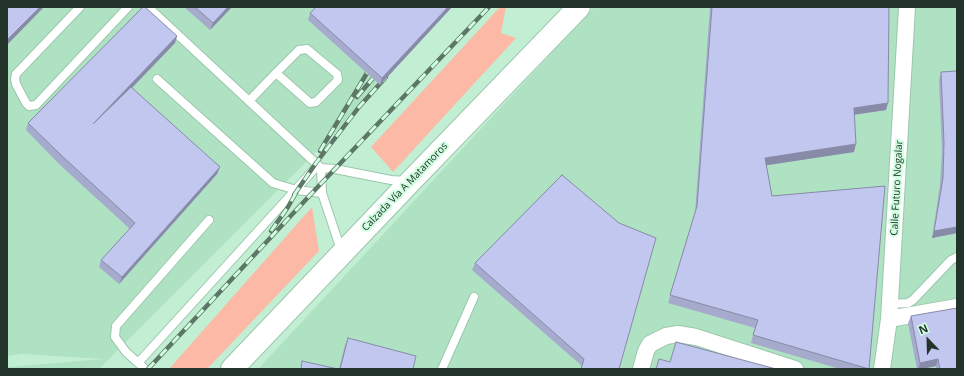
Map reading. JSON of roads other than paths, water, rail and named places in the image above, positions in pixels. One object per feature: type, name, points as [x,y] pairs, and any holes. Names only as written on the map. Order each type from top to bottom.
[{"type":"street","name":"Calzada Vía A Matamoros","points":[[232,369],[579,7]]},
{"type":"street","name":"Calle Futuro Nogalar","points":[[882,369],[889,312],[907,7]]},
{"type":"street","points":[[889,312],[957,307]]},
{"type":"street","points":[[641,369],[646,351],[650,344],[666,336],[678,334],[696,337],[794,369]]},
{"type":"lane","points":[[80,7],[16,74],[16,84],[29,106],[36,105],[128,7]]},
{"type":"lane","points":[[148,7],[320,167],[335,168],[384,179],[410,182]]},
{"type":"lane","points":[[249,101],[276,73],[299,50],[307,49],[336,74],[338,80],[316,102],[310,103],[276,73]]},
{"type":"lane","points":[[157,79],[273,183],[296,190],[322,193]]},
{"type":"lane","points":[[138,363],[296,190],[320,167]]},
{"type":"lane","points":[[320,167],[322,193],[342,253]]},
{"type":"lane","points":[[145,369],[126,352],[114,337],[116,326],[209,220]]},
{"type":"lane","points":[[889,312],[913,300],[951,260],[957,257]]},
{"type":"lane","points":[[442,369],[474,297]]},
{"type":"railway","points":[[148,369],[313,192],[489,7]]},
{"type":"railway","points":[[320,151],[370,68]]},
{"type":"railway","points":[[357,97],[379,71]]},
{"type":"railway","points":[[294,195],[316,163],[359,107],[386,77]]},
{"type":"railway","points":[[271,231],[297,191]]}]
